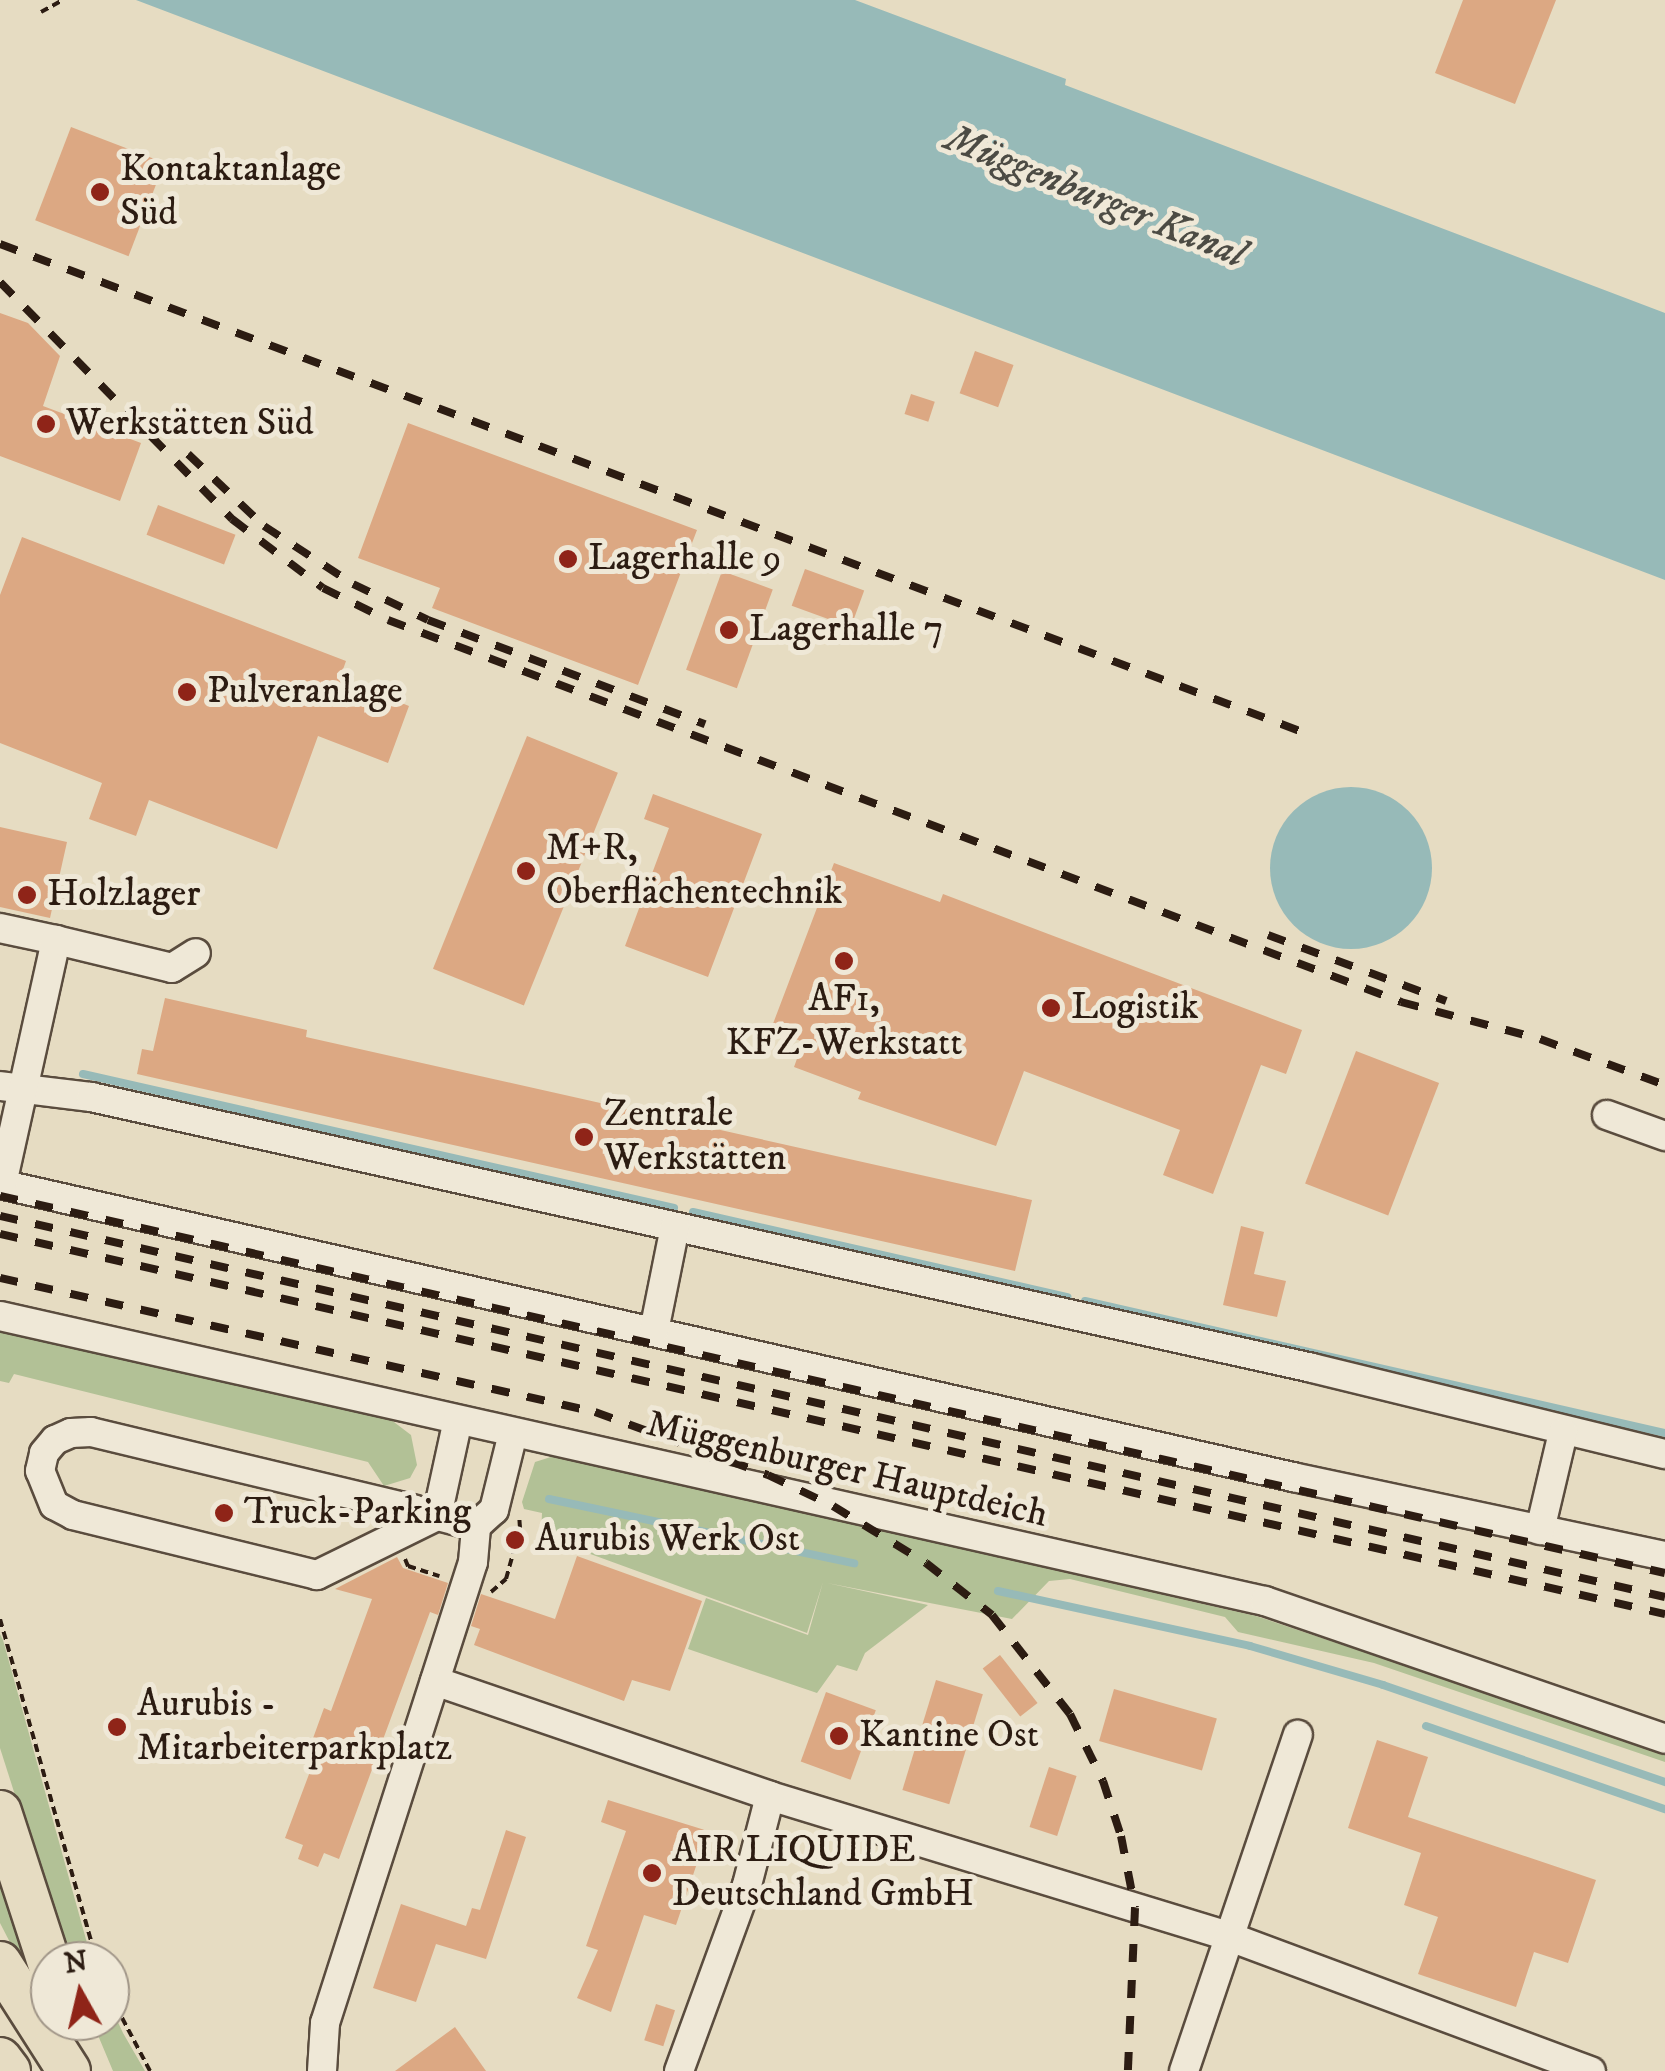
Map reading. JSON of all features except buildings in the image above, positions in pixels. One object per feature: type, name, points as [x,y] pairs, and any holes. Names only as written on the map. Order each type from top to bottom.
[{"type":"highway","points":[[0,1812],[42,1941]]},
{"type":"highway","points":[[0,1963],[69,2071]]},
{"type":"highway","points":[[0,2000],[33,2071]]},
{"type":"highway","points":[[80,2041],[94,2071]]},
{"type":"highway","points":[[0,2059],[9,2071]]},
{"type":"street","points":[[0,928],[172,968],[196,953]]},
{"type":"street","points":[[56,940],[12,1086],[1,1184],[1665,1556]]},
{"type":"street","points":[[12,1086],[91,1097],[1312,1368],[1563,1433],[1665,1454]]},
{"type":"street","points":[[1607,1115],[1665,1136]]},
{"type":"street","points":[[654,1331],[675,1227]]},
{"type":"street","name":"Müggenburger Hauptdeich","points":[[0,1316],[1265,1601],[1665,1739]]},
{"type":"street","points":[[437,1516],[458,1420]]},
{"type":"street","points":[[437,1516],[316,1575],[73,1515],[54,1504],[40,1471],[44,1453],[55,1440],[71,1433],[90,1432],[437,1516],[476,1526]]},
{"type":"street","points":[[322,2071],[325,2023],[473,1562],[476,1526],[494,1510],[513,1433]]},
{"type":"street","points":[[1540,1530],[1563,1433]]},
{"type":"street","points":[[435,1681],[770,1796],[1230,1937],[1591,2071]]},
{"type":"street","points":[[1184,2071],[1298,1735]]},
{"type":"street","points":[[679,2071],[747,1884],[770,1796]]},
{"type":"path","points":[[41,12],[62,0]]},
{"type":"path","points":[[0,1619],[90,1941]]},
{"type":"path","points":[[130,2033],[150,2071]]},
{"type":"green space","points":[[0,1330],[390,1419],[411,1435],[417,1465],[410,1478],[384,1486],[368,1462],[14,1374],[9,1383],[0,1381]]},
{"type":"green space","points":[[554,1456],[1256,1616],[1665,1752],[1665,1762],[1374,1663],[1238,1632],[1225,1617],[1070,1579],[1049,1581],[1012,1619],[827,1583],[928,1605],[865,1653],[857,1671],[837,1665],[817,1693],[688,1649],[706,1598],[808,1635],[823,1582],[807,1633],[541,1536],[542,1513],[524,1509],[522,1502],[535,1462]]},
{"type":"green space","points":[[0,1634],[86,1941],[62,1941],[0,1748]]},
{"type":"green space","points":[[0,1865],[30,1957],[30,1981],[0,1923]]},
{"type":"green space","points":[[100,2041],[128,2041],[145,2071],[113,2071]]},
{"type":"water","name":"Müggenburger Kanal","points":[[136,0],[855,0],[1066,79],[1065,85],[1665,313],[1665,580]]},
{"type":"water","points":[[1351,787],[1382,793],[1409,810],[1426,837],[1432,868],[1426,899],[1409,926],[1382,943],[1351,949],[1320,943],[1293,926],[1276,899],[1270,868],[1276,837],[1293,810],[1320,793]]},
{"type":"waterway","points":[[83,1074],[674,1208]]},
{"type":"waterway","points":[[693,1212],[1067,1297]]},
{"type":"waterway","points":[[1085,1301],[1665,1433]]},
{"type":"waterway","points":[[549,1499],[854,1563]]},
{"type":"waterway","points":[[998,1591],[1250,1646],[1383,1685],[1665,1782]]},
{"type":"waterway","points":[[1426,1726],[1665,1809]]},
{"type":"railway","points":[[0,244],[1313,736]]},
{"type":"railway","points":[[0,282],[232,519],[323,588],[388,620],[1401,1002],[1540,1039],[1665,1085]]},
{"type":"railway","points":[[188,454],[264,526],[353,584],[428,620],[705,724]]},
{"type":"railway","points":[[1268,935],[1446,1001]]},
{"type":"railway","points":[[0,1196],[1665,1573]]},
{"type":"railway","points":[[0,1216],[1665,1597]]},
{"type":"railway","points":[[0,1234],[1665,1614]]},
{"type":"railway","points":[[0,1278],[595,1412],[768,1475],[833,1506],[926,1563],[992,1615],[1070,1714],[1103,1781],[1121,1836],[1135,1908],[1128,2071]]},
{"type":"place","name":"Kontaktanlage Süd","points":[[100,192]]},
{"type":"place","name":"Werkstätten Süd","points":[[46,424]]},
{"type":"place","name":"Lagerhalle 9","points":[[568,559]]},
{"type":"place","name":"Lagerhalle 7","points":[[729,630]]},
{"type":"place","name":"Pulveranlage","points":[[187,692]]},
{"type":"place","name":"M+R, Oberflächentechnik","points":[[526,871]]},
{"type":"place","name":"Holzlager","points":[[27,895]]},
{"type":"place","name":"AF1, KFZ-Werkstatt","points":[[844,961]]},
{"type":"place","name":"Logistik","points":[[1051,1008]]},
{"type":"place","name":"Zentrale Werkstätten","points":[[584,1137]]},
{"type":"place","name":"Truck-Parking","points":[[224,1513]]},
{"type":"place","name":"Aurubis Werk Ost","points":[[515,1540]]},
{"type":"place","name":"Aurubis - Mitarbeiterparkplatz","points":[[117,1727]]},
{"type":"place","name":"Kantine Ost","points":[[839,1736]]},
{"type":"place","name":"AIR LIQUIDE Deutschland GmbH","points":[[652,1873]]}]
